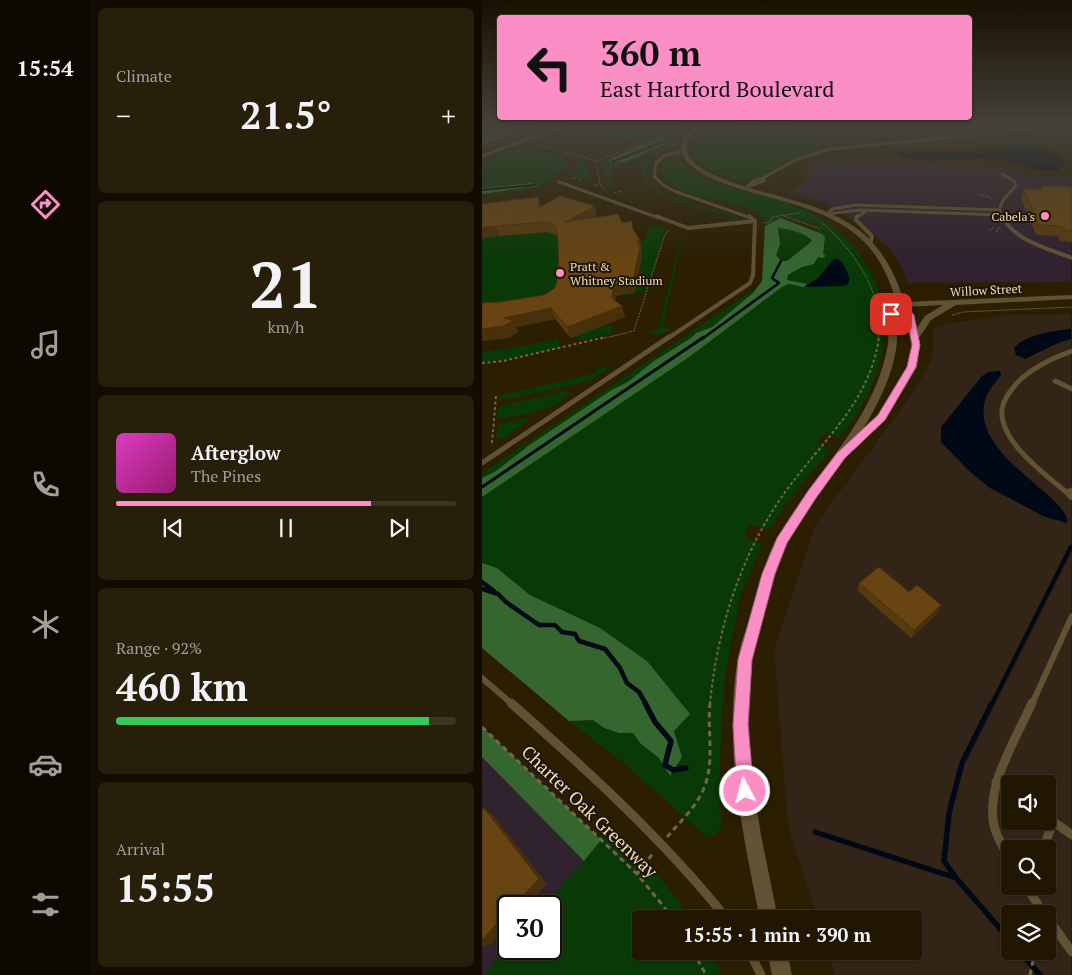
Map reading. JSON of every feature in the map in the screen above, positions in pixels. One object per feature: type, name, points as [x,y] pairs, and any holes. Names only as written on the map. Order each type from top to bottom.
[{"type":"street","points":[[702,170],[746,188],[793,201],[827,214],[863,237],[890,271],[901,305],[910,315],[916,345],[912,367],[882,417],[841,456]]},
{"type":"street","name":"Willow Street","points":[[901,305],[1072,297]]},
{"type":"street","points":[[915,338],[928,318],[954,303]]},
{"type":"street","points":[[767,910],[752,840],[743,775],[740,725],[745,660],[768,574],[781,541],[812,494],[841,456],[868,412],[884,377],[892,342],[891,314],[901,305]]},
{"type":"street","points":[[778,960],[782,975]]},
{"type":"lane","points":[[654,170],[653,175],[658,182],[670,190],[747,215],[755,220]]},
{"type":"lane","points":[[746,188],[755,186],[764,180],[763,178],[776,170]]},
{"type":"lane","points":[[1002,174],[1014,181],[1016,186],[1003,200],[999,210],[1001,215],[1016,232],[1032,242],[1072,258]]},
{"type":"lane","points":[[560,182],[681,226],[696,228],[755,220]]},
{"type":"lane","points":[[827,214],[832,209],[864,205],[999,210]]},
{"type":"lane","points":[[827,214],[872,210],[1001,215]]},
{"type":"lane","points":[[870,245],[872,236],[858,224],[856,219],[860,214],[872,210]]},
{"type":"lane","points":[[482,463],[750,283],[753,275],[755,220]]},
{"type":"lane","points":[[1072,351],[1058,356],[1030,372],[1012,386],[1002,403],[1002,422],[1010,438],[1024,455],[1069,491],[1072,497]]},
{"type":"lane","points":[[1055,381],[1072,389]]},
{"type":"lane","points":[[1001,841],[995,829],[991,804],[996,782],[1072,616]]},
{"type":"lane","points":[[482,678],[546,732],[662,843],[720,910]]},
{"type":"lane","points":[[996,782],[1001,785]]},
{"type":"lane","points":[[1056,823],[1072,835]]},
{"type":"lane","points":[[1056,930],[1072,952]]},
{"type":"lane","points":[[754,960],[761,975]]},
{"type":"path","points":[[598,170],[600,184],[609,194],[622,192]]},
{"type":"path","points":[[980,194],[988,198]]},
{"type":"path","points":[[985,194],[992,198]]},
{"type":"path","points":[[765,223],[770,222],[772,217],[805,213],[799,210]]},
{"type":"path","points":[[782,215],[821,229]]},
{"type":"path","points":[[688,811],[704,788],[708,774],[709,712],[720,640],[734,590],[748,555],[769,516],[788,488],[825,446],[851,412],[864,389],[877,350],[880,329],[871,284],[860,262],[854,255],[830,229],[814,218]]},
{"type":"path","points":[[482,363],[503,361],[551,351],[634,331],[650,287],[664,236],[668,229],[667,226]]},
{"type":"path","points":[[989,231],[994,227]]},
{"type":"path","points":[[996,232],[1000,227]]},
{"type":"path","points":[[946,319],[963,312],[1072,307]]},
{"type":"path","points":[[492,443],[496,396]]},
{"type":"path","name":"Charter Oak Greenway","points":[[482,727],[637,874],[667,910]]},
{"type":"path","points":[[698,960],[706,975]]},
{"type":"path","points":[[1030,975],[1033,960]]},
{"type":"shaded area","name":"Cabela's","points":[[807,170],[1009,170],[1027,176],[1071,177],[1071,282],[907,283],[903,270],[889,248],[866,227],[825,203],[788,192],[806,181]]},
{"type":"shaded area","points":[[835,258],[841,261],[846,269],[850,279],[848,284],[843,286],[804,287],[817,279]]},
{"type":"shaded area","points":[[1071,314],[1071,975],[835,975],[831,960],[922,960],[922,910],[815,910],[788,826],[774,649],[815,525],[902,408],[932,361],[934,328],[946,324],[1007,315]]},
{"type":"shaded area","points":[[1071,329],[1071,339],[1058,343],[1025,359],[1016,355],[1014,348],[1026,339],[1041,334]]},
{"type":"shaded area","points":[[1000,371],[1001,375],[986,398],[984,418],[991,438],[1021,472],[1054,500],[1064,512],[1067,523],[1045,517],[990,488],[968,470],[941,442],[941,427],[982,376],[989,372]]},
{"type":"shaded area","points":[[482,757],[584,861],[554,895],[497,895],[497,960],[482,975]]},
{"type":"green space","points":[[482,170],[562,170],[539,187],[524,191],[482,195],[538,186],[531,183],[482,188]]},
{"type":"green space","points":[[575,170],[588,170],[591,182],[572,176]]},
{"type":"green space","points":[[604,170],[613,170],[611,178],[617,189],[611,190]]},
{"type":"green space","points":[[643,170],[648,170],[650,183],[662,192],[741,219],[732,221],[731,217],[673,199],[647,184],[642,174]]},
{"type":"green space","points":[[661,170],[692,170],[712,181],[784,202],[816,216],[845,237],[865,262],[878,290],[883,320],[882,350],[874,381],[859,410],[839,438],[826,432],[817,442],[830,450],[791,497],[769,530],[750,524],[744,535],[762,545],[740,597],[725,676],[719,802],[722,826],[716,835],[704,835],[626,765],[569,721],[593,720],[604,728],[619,733],[633,733],[641,744],[659,758],[682,757],[674,731],[690,714],[647,661],[600,628],[530,595],[497,568],[482,563],[482,497],[692,355],[782,287],[789,284],[796,286],[800,282],[787,280],[788,275],[818,257],[826,256],[823,254],[822,234],[812,230],[823,230],[819,226],[786,216],[782,217],[795,221],[781,218],[765,226],[765,220],[758,215],[760,212],[683,191],[668,182]]},
{"type":"green space","points":[[711,170],[774,170],[745,182],[719,175]]},
{"type":"green space","points":[[531,183],[539,186],[482,194],[482,188]]},
{"type":"green space","points":[[781,218],[822,234],[825,237],[823,254],[826,256],[818,257],[814,264],[802,267],[788,275],[787,280],[807,284],[804,287],[807,288],[789,284],[782,287],[692,355],[482,497],[482,478],[496,471],[528,446],[610,391],[629,381],[654,361],[696,333],[712,327],[753,293],[762,281],[765,226]],"holes":[[[778,228],[792,230],[810,238],[812,241],[787,261],[781,261],[776,255],[780,244]]]},
{"type":"green space","name":"Pratt & Whitney Stadium","points":[[482,225],[624,233],[634,231],[635,241],[645,239],[650,225],[664,228],[665,230],[651,278],[638,280],[637,285],[649,285],[647,290],[630,295],[616,295],[615,307],[517,327],[482,331]]},
{"type":"green space","points":[[778,228],[802,234],[812,241],[787,261],[781,261],[776,255],[780,244]]},
{"type":"green space","points":[[683,235],[663,326],[671,328],[660,335],[653,335],[649,332],[658,330],[681,237],[675,236]]},
{"type":"green space","points":[[762,281],[753,293],[712,327],[696,332],[691,338],[654,361],[629,381],[610,391],[528,446],[496,471],[482,478],[482,473],[756,288]]},
{"type":"green space","points":[[611,323],[611,334],[579,340],[575,336]]},
{"type":"green space","points":[[558,339],[560,348],[504,360],[482,362],[482,351],[501,350]]},
{"type":"green space","points":[[611,367],[588,382],[498,401],[499,396],[596,373],[596,369]]},
{"type":"green space","points":[[565,391],[569,394],[563,400],[547,409],[503,419],[496,417],[500,406]]},
{"type":"green space","points":[[526,418],[528,421],[526,423],[503,438],[496,438],[498,425]]},
{"type":"green space","points":[[482,563],[497,568],[530,595],[600,628],[647,661],[690,714],[674,731],[682,757],[670,776],[659,758],[641,744],[633,733],[619,733],[604,728],[593,720],[569,721],[482,648]]},
{"type":"green space","points":[[482,727],[601,840],[584,861],[482,757]]},
{"type":"green space","points":[[607,827],[663,881],[684,910],[632,910],[632,960],[714,960],[722,975],[484,975],[497,960],[562,960],[562,895],[554,895],[583,861]]},
{"type":"building","name":"Cabela's","points":[[1042,186],[1072,187],[1072,231],[1064,230],[1062,226],[1039,225],[1024,189],[1043,190]]},
{"type":"building","points":[[560,196],[595,206],[565,222],[618,214],[622,223],[632,221],[633,229],[640,240],[637,241],[640,247],[633,281],[613,285],[612,298],[622,306],[567,327],[551,308],[504,318],[514,321],[503,326],[482,329],[482,303],[544,295],[555,288],[559,275],[558,236],[555,225],[545,222],[482,228],[482,204],[538,197],[539,208]]},
{"type":"building","points":[[879,567],[909,592],[917,585],[941,605],[914,630],[859,583]]},
{"type":"building","points":[[484,808],[539,879],[524,895],[497,895],[497,924],[482,940],[482,810]]},
{"type":"waterway","points":[[482,190],[535,185]]},
{"type":"waterway","points":[[702,339],[779,283],[772,278],[781,261]]},
{"type":"waterway","points":[[482,487],[704,337]]},
{"type":"waterway","points":[[992,704],[1071,547]]},
{"type":"waterway","points":[[482,582],[494,591]]},
{"type":"waterway","points":[[482,589],[498,594],[506,602],[539,625],[555,625],[562,632],[575,634],[579,641],[605,649],[620,668],[627,683],[639,692],[646,704]]},
{"type":"waterway","points":[[645,703],[655,722],[671,741],[665,765],[673,770],[686,768]]},
{"type":"waterway","points":[[956,878],[944,861],[949,813],[962,763],[992,703]]},
{"type":"waterway","points":[[815,832],[956,878]]},
{"type":"waterway","points":[[956,878],[1001,930]]},
{"type":"waterway","points":[[1027,960],[1040,975]]},
{"type":"place","name":"Cabela's","points":[[1045,216]]},
{"type":"place","name":"Pratt & Whitney Stadium","points":[[560,273]]},
{"type":"route","points":[[745,791],[740,725],[745,660],[768,574],[781,541],[812,494],[841,456],[882,417],[912,367],[916,345],[910,315],[901,305],[891,314]]}]
